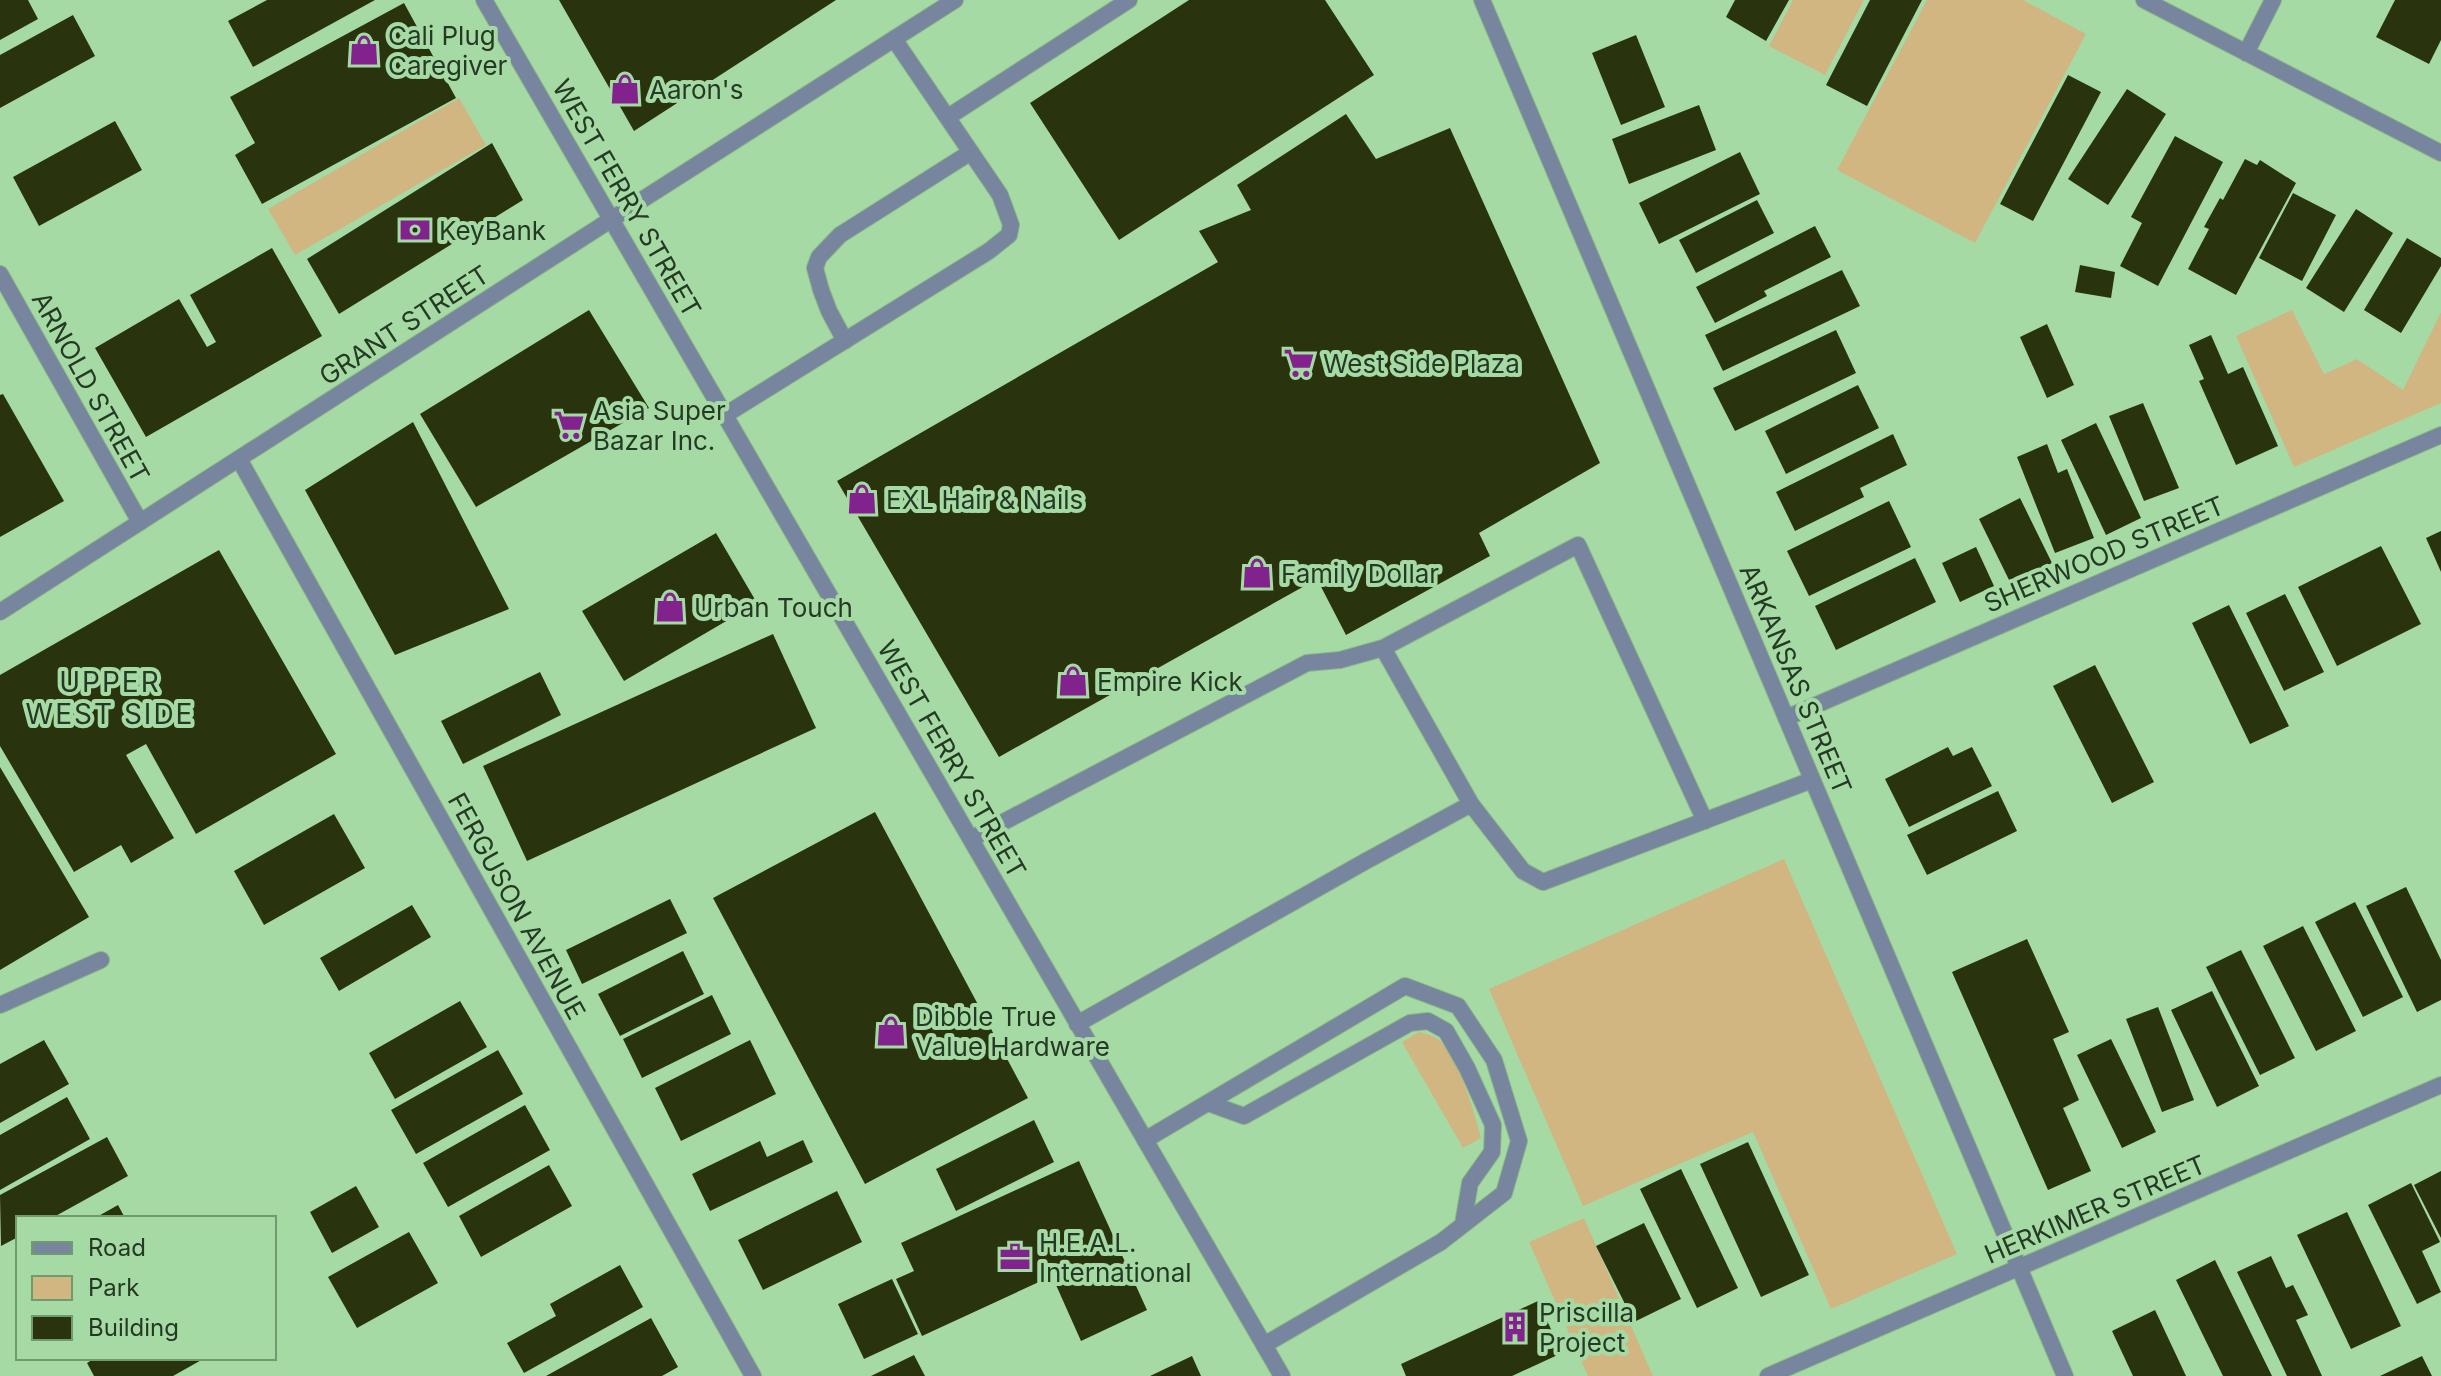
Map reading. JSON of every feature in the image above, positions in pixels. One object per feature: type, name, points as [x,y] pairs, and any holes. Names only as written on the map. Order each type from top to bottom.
[{"type":"street","name":"WEST FERRY STREET","points":[[484,0],[1282,1376]]},
{"type":"street","name":"GRANT STREET","points":[[0,612],[955,0]]},
{"type":"street","points":[[948,117],[1129,0]]},
{"type":"street","name":"ARKANSAS STREET","points":[[1482,0],[2065,1376]]},
{"type":"street","points":[[2144,0],[2441,153]]},
{"type":"street","points":[[2246,53],[2273,0]]},
{"type":"street","points":[[725,415],[989,251],[1009,235],[1011,225],[1000,195],[894,39]]},
{"type":"street","points":[[845,341],[821,290],[815,268],[819,257],[840,235],[971,152]]},
{"type":"street","name":"ARNOLD STREET","points":[[0,274],[140,522]]},
{"type":"street","name":"SHERWOOD STREET","points":[[1786,718],[2441,435]]},
{"type":"street","name":"FERGUSON AVENUE","points":[[239,459],[753,1376]]},
{"type":"street","points":[[971,839],[1307,663],[1340,660],[1383,648],[1578,545],[1705,821]]},
{"type":"street","points":[[1383,648],[1471,804],[1523,871],[1543,882],[1812,780]]},
{"type":"street","points":[[1077,1024],[1471,804]]},
{"type":"street","points":[[0,1005],[101,960]]},
{"type":"street","points":[[1145,1140],[1405,986],[1458,1006],[1494,1060],[1519,1141],[1504,1193],[1441,1242],[1264,1345]]},
{"type":"street","points":[[1208,1103],[1244,1116],[1410,1023],[1428,1021],[1446,1031],[1493,1125],[1492,1152],[1470,1183],[1463,1224]]},
{"type":"street","name":"HERKIMER STREET","points":[[1768,1376],[2441,1085]]},
{"type":"green space","points":[[1793,0],[1864,0],[1825,75],[1769,46]]},
{"type":"green space","points":[[1927,0],[2023,0],[2086,34],[1975,243],[1837,170]]},
{"type":"green space","points":[[459,98],[486,145],[295,255],[268,209]]},
{"type":"green space","points":[[2292,310],[2324,374],[2357,359],[2403,390],[2441,312],[2441,403],[2294,467],[2236,336]]},
{"type":"green space","points":[[1784,859],[1957,1254],[1831,1309],[1753,1132],[1583,1206],[1489,989]]},
{"type":"green space","points":[[1419,1032],[1442,1043],[1455,1062],[1466,1088],[1481,1138],[1463,1148],[1402,1042]]},
{"type":"green space","points":[[1584,1218],[1653,1376],[1588,1376],[1529,1242]]},
{"type":"building","points":[[0,0],[28,0],[38,19],[0,40]]},
{"type":"building","points":[[267,0],[375,0],[253,67],[228,21]]},
{"type":"building","points":[[559,0],[836,0],[634,131]]},
{"type":"building","points":[[1189,0],[1325,0],[1374,75],[1119,240],[1030,103]]},
{"type":"building","points":[[1735,0],[1789,0],[1766,41],[1726,17]]},
{"type":"building","points":[[1870,0],[1922,0],[1867,106],[1826,85]]},
{"type":"building","points":[[2395,0],[2441,0],[2441,40],[2429,64],[2376,37]]},
{"type":"building","points":[[404,3],[456,98],[262,204],[235,155],[255,143],[230,97]]},
{"type":"building","points":[[73,15],[95,56],[0,108],[0,55]]},
{"type":"building","points":[[1636,35],[1665,107],[1621,125],[1592,53]]},
{"type":"building","points":[[2068,75],[2101,92],[2033,221],[2000,204]]},
{"type":"building","points":[[2127,89],[2166,114],[2108,205],[2068,179]]},
{"type":"building","points":[[1699,105],[1716,150],[1629,184],[1612,139]]},
{"type":"building","name":"West Side Plaza","points":[[1346,114],[1376,159],[1450,128],[1600,463],[1479,533],[1490,556],[1346,635],[1317,579],[999,757],[837,481],[1218,262],[1199,231],[1251,210],[1237,185]]},
{"type":"building","points":[[115,121],[142,170],[39,226],[13,177]]},
{"type":"building","points":[[2175,136],[2223,162],[2158,286],[2120,266],[2142,223],[2131,217]]},
{"type":"building","name":"KeyBank","points":[[492,143],[523,200],[339,314],[307,259]]},
{"type":"building","points":[[1740,152],[1760,194],[1659,244],[1639,203]]},
{"type":"building","points":[[2245,159],[2257,165],[2260,160],[2296,183],[2236,295],[2188,269],[2209,229],[2204,227]]},
{"type":"building","points":[[2293,193],[2336,215],[2302,281],[2259,258]]},
{"type":"building","points":[[1757,200],[1774,233],[1696,273],[1679,240]]},
{"type":"building","points":[[2356,209],[2393,233],[2344,312],[2306,288]]},
{"type":"building","points":[[1815,226],[1831,257],[1764,291],[1767,296],[1715,323],[1696,287]]},
{"type":"building","points":[[2407,238],[2441,258],[2441,266],[2401,333],[2364,310]]},
{"type":"building","points":[[272,248],[322,336],[146,437],[95,348],[179,299],[207,347],[216,342],[190,295]]},
{"type":"building","points":[[2080,265],[2115,272],[2111,298],[2075,292]]},
{"type":"building","points":[[1842,270],[1860,306],[1723,371],[1705,335]]},
{"type":"building","points":[[589,310],[649,408],[476,507],[420,414]]},
{"type":"building","points":[[2047,324],[2074,385],[2047,398],[2020,337]]},
{"type":"building","points":[[1836,330],[1856,373],[1735,431],[1713,388]]},
{"type":"building","points":[[2211,335],[2228,374],[2243,367],[2278,446],[2236,465],[2199,381],[2204,379],[2189,345]]},
{"type":"building","points":[[1858,385],[1879,428],[1786,474],[1765,431]]},
{"type":"building","points":[[3,394],[64,501],[0,537],[0,395]]},
{"type":"building","points":[[2143,403],[2179,488],[2144,501],[2109,416]]},
{"type":"building","points":[[413,422],[509,609],[395,655],[305,490]]},
{"type":"building","points":[[2096,423],[2141,518],[2106,535],[2061,440]]},
{"type":"building","points":[[1893,434],[1907,465],[1860,488],[1864,497],[1795,531],[1776,492]]},
{"type":"building","points":[[2047,444],[2058,473],[2067,469],[2094,538],[2055,553],[2017,457]]},
{"type":"building","points":[[2020,498],[2052,563],[2011,584],[1979,519]]},
{"type":"building","points":[[1889,501],[1911,547],[1809,596],[1787,551]]},
{"type":"building","points":[[2441,531],[2441,572],[2426,538]]},
{"type":"building","name":"Urban Touch","points":[[716,533],[757,603],[624,681],[582,611]]},
{"type":"building","points":[[2381,546],[2421,624],[2337,666],[2298,587]]},
{"type":"building","points":[[1976,547],[1994,586],[1960,602],[1942,563]]},
{"type":"building","points":[[219,550],[336,754],[196,834],[146,744],[126,755],[174,838],[131,863],[121,845],[74,872],[0,746],[0,675]]},
{"type":"building","points":[[1915,558],[1936,602],[1836,650],[1815,606]]},
{"type":"building","points":[[2285,594],[2324,672],[2284,691],[2246,613]]},
{"type":"building","points":[[2229,605],[2289,726],[2250,744],[2192,623]]},
{"type":"building","points":[[773,634],[816,728],[527,861],[483,766]]},
{"type":"building","points":[[2095,665],[2154,782],[2112,803],[2053,686]]},
{"type":"building","points":[[540,672],[561,715],[463,764],[441,721]]},
{"type":"building","points":[[1948,747],[1953,756],[1972,747],[1992,786],[1909,827],[1885,779]]},
{"type":"building","points":[[0,767],[89,917],[0,970]]},
{"type":"building","points":[[1998,791],[2017,831],[1927,875],[1907,835]]},
{"type":"building","points":[[875,812],[1028,1098],[865,1184],[713,898]]},
{"type":"building","points":[[334,814],[365,868],[264,925],[234,871]]},
{"type":"building","points":[[2406,887],[2441,960],[2441,1000],[2417,1012],[2366,906]]},
{"type":"building","points":[[670,899],[687,933],[582,984],[566,950]]},
{"type":"building","points":[[2355,902],[2403,997],[2363,1017],[2315,922]]},
{"type":"building","points":[[412,905],[431,937],[339,991],[320,958]]},
{"type":"building","points":[[2303,926],[2356,1031],[2316,1051],[2263,946]]},
{"type":"building","points":[[2027,939],[2069,1032],[2053,1039],[2079,1100],[2063,1108],[2091,1171],[2048,1190],[1952,972]]},
{"type":"building","points":[[2241,950],[2295,1058],[2260,1075],[2206,967]]},
{"type":"building","points":[[683,951],[704,994],[620,1036],[598,994]]},
{"type":"building","points":[[2212,991],[2259,1086],[2217,1107],[2171,1010]]},
{"type":"building","points":[[712,995],[731,1034],[642,1078],[623,1039]]},
{"type":"building","points":[[460,1001],[487,1047],[395,1099],[369,1053]]},
{"type":"building","points":[[2158,1007],[2194,1100],[2162,1112],[2126,1019]]},
{"type":"building","points":[[2111,1039],[2156,1132],[2122,1148],[2077,1055]]},
{"type":"building","points":[[44,1040],[69,1084],[0,1123],[0,1064]]},
{"type":"building","points":[[750,1040],[776,1094],[681,1141],[655,1088]]},
{"type":"building","points":[[498,1050],[523,1094],[416,1154],[391,1110]]},
{"type":"building","points":[[67,1097],[90,1139],[0,1190],[0,1135]]},
{"type":"building","points":[[525,1105],[550,1150],[448,1207],[423,1163]]},
{"type":"building","points":[[1034,1120],[1054,1162],[956,1211],[936,1169]]},
{"type":"building","points":[[107,1137],[128,1176],[56,1216],[16,1216],[16,1238],[1,1246],[0,1195]]},
{"type":"building","points":[[803,1140],[813,1162],[710,1211],[692,1174],[760,1141],[767,1157]]},
{"type":"building","points":[[1748,1142],[1809,1275],[1761,1297],[1700,1164]]},
{"type":"building","name":"H.E.A.L. International","points":[[1079,1161],[1147,1310],[1081,1341],[1052,1276],[922,1336],[896,1279],[914,1271],[901,1243]]},
{"type":"building","points":[[549,1165],[572,1206],[481,1257],[459,1216]]},
{"type":"building","points":[[1681,1169],[1738,1288],[1697,1308],[1640,1189]]},
{"type":"building","points":[[2441,1171],[2441,1238],[2414,1185]]},
{"type":"building","points":[[2411,1183],[2440,1242],[2422,1251],[2441,1292],[2417,1304],[2368,1205]]},
{"type":"building","points":[[356,1186],[379,1227],[332,1253],[310,1212]]},
{"type":"building","points":[[837,1191],[862,1242],[763,1290],[738,1240]]},
{"type":"building","points":[[118,1205],[124,1216],[99,1216]]},
{"type":"building","points":[[2347,1212],[2401,1326],[2351,1349],[2297,1235]]},
{"type":"building","points":[[1644,1223],[1681,1299],[1634,1322],[1596,1246]]},
{"type":"building","points":[[409,1232],[438,1283],[357,1328],[328,1277]]},
{"type":"building","points":[[2271,1256],[2286,1288],[2293,1285],[2308,1315],[2296,1320],[2322,1376],[2287,1376],[2237,1272]]},
{"type":"building","points":[[2215,1260],[2272,1376],[2223,1376],[2176,1280]]},
{"type":"building","points":[[620,1265],[643,1307],[524,1373],[507,1343],[556,1316],[550,1304]]},
{"type":"building","points":[[892,1279],[918,1334],[864,1359],[838,1304]]},
{"type":"building","name":"Priscilla Project","points":[[1538,1301],[1562,1353],[1512,1376],[1406,1376],[1401,1364]]},
{"type":"building","points":[[2155,1310],[2186,1376],[2133,1376],[2112,1331]]},
{"type":"building","points":[[651,1318],[678,1367],[662,1376],[546,1376]]},
{"type":"building","points":[[914,1355],[925,1376],[871,1376]]},
{"type":"building","points":[[1192,1356],[1201,1376],[1150,1376]]},
{"type":"building","points":[[2422,1356],[2432,1376],[2380,1376]]},
{"type":"building","points":[[92,1360],[201,1360],[173,1376],[94,1376],[87,1363]]},
{"type":"place","name":"Cali Plug Caregiver","points":[[364,50]]},
{"type":"place","name":"Aaron's","points":[[625,89]]},
{"type":"place","name":"KeyBank","points":[[415,230]]},
{"type":"place","name":"West Side Plaza","points":[[1299,363]]},
{"type":"place","name":"Asia Super Bazar Inc.","points":[[569,425]]},
{"type":"place","name":"EXL Hair & Nails","points":[[862,499]]},
{"type":"place","name":"Family Dollar","points":[[1257,573]]},
{"type":"place","name":"Urban Touch","points":[[670,607]]},
{"type":"place","name":"Empire Kick","points":[[1073,681]]},
{"type":"place","name":"Dibble True Value Hardware","points":[[891,1031]]},
{"type":"place","name":"H.E.A.L. International","points":[[1015,1257]]},
{"type":"place","name":"Priscilla Project","points":[[1515,1327]]},
{"type":"district","name":"UPPER WEST SIDE","points":[[110,698]]}]
